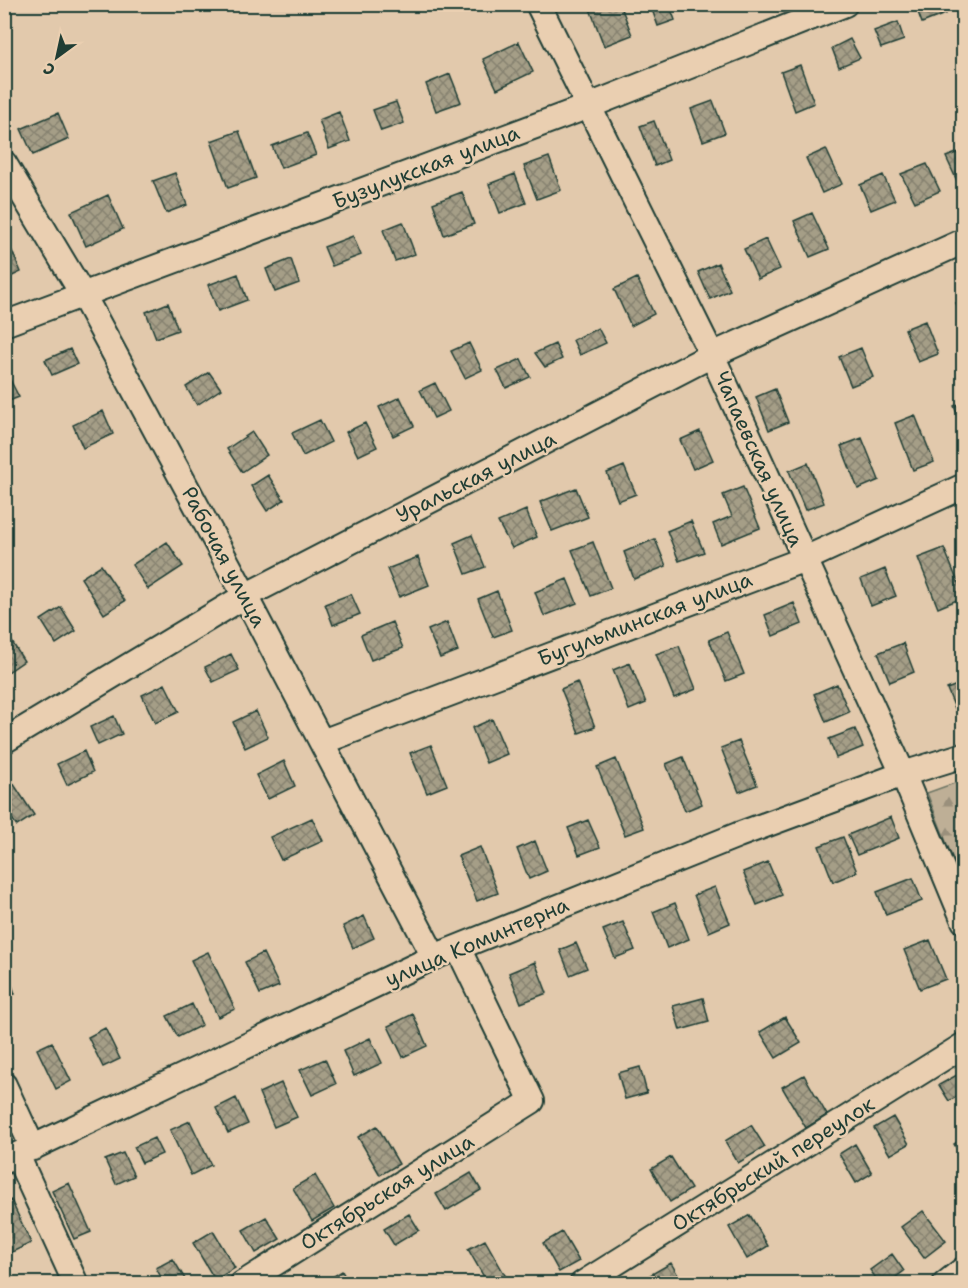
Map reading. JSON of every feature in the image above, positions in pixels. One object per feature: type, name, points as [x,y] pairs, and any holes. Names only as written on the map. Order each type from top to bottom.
[{"type":"street","name":"Чапаевская улица","points":[[538,4],[712,355],[903,774],[963,921]]},
{"type":"street","name":"Бузулукская улица","points":[[4,324],[589,106],[845,4]]},
{"type":"street","name":"Рабочая улица","points":[[4,163],[83,295],[245,596],[434,957]]},
{"type":"street","name":"Уральская улица","points":[[4,741],[245,596],[712,355],[963,241]]},
{"type":"street","name":"Бугульминская улица","points":[[322,742],[804,559],[963,486]]},
{"type":"street","name":"улица Коминтерна","points":[[18,1155],[434,957],[738,835],[903,774],[963,755]]},
{"type":"street","name":"Октябрьская улица","points":[[242,1284],[532,1101],[458,948]]},
{"type":"street","name":"Октябрьский переулок","points":[[582,1284],[963,1045]]},
{"type":"street","points":[[4,1085],[18,1155],[76,1284]]},
{"type":"street","points":[[945,1284],[963,1269]]},
{"type":"green space","points":[[964,780],[963,885],[927,793]]},
{"type":"building","points":[[602,4],[620,4],[632,35],[604,46],[590,9]]},
{"type":"building","points":[[650,4],[669,4],[675,20],[658,26]]},
{"type":"building","points":[[915,4],[941,4],[945,14],[922,23]]},
{"type":"building","points":[[898,22],[904,40],[881,48],[874,31]]},
{"type":"building","points":[[850,39],[860,58],[839,67],[832,48]]},
{"type":"building","points":[[519,42],[533,72],[497,89],[483,59]]},
{"type":"building","points":[[800,65],[814,103],[795,111],[781,72]]},
{"type":"building","points":[[450,74],[461,102],[436,111],[426,84]]},
{"type":"building","points":[[713,101],[725,133],[703,141],[691,109]]},
{"type":"building","points":[[396,102],[404,123],[381,131],[373,110]]},
{"type":"building","points":[[339,112],[350,141],[329,149],[319,120]]},
{"type":"building","points":[[58,113],[69,139],[33,155],[21,129]]},
{"type":"building","points":[[654,121],[669,160],[655,166],[640,126]]},
{"type":"building","points":[[239,131],[256,178],[228,188],[211,141]]},
{"type":"building","points":[[307,133],[316,155],[281,168],[272,146]]},
{"type":"building","points":[[826,149],[842,184],[822,193],[806,158]]},
{"type":"building","points":[[964,150],[964,180],[958,183],[946,157]]},
{"type":"building","points":[[549,157],[561,190],[537,199],[524,166]]},
{"type":"building","points":[[927,164],[940,191],[915,202],[901,174]]},
{"type":"building","points":[[175,173],[187,205],[166,213],[153,181]]},
{"type":"building","points":[[515,174],[526,203],[500,213],[489,184]]},
{"type":"building","points":[[883,175],[895,200],[871,210],[860,185]]},
{"type":"building","points":[[462,192],[474,224],[444,235],[433,203]]},
{"type":"building","points":[[108,195],[123,229],[86,246],[71,212]]},
{"type":"building","points":[[812,213],[829,249],[810,257],[794,221]]},
{"type":"building","points":[[403,222],[415,254],[395,261],[383,230]]},
{"type":"building","points":[[353,236],[361,255],[332,266],[324,247]]},
{"type":"building","points":[[766,239],[780,269],[758,279],[744,249]]},
{"type":"building","points":[[12,251],[21,272],[4,280],[4,254]]},
{"type":"building","points":[[291,259],[299,283],[275,292],[266,269]]},
{"type":"building","points":[[718,263],[730,290],[710,299],[698,272]]},
{"type":"building","points":[[238,274],[247,300],[218,311],[208,285]]},
{"type":"building","points":[[637,278],[654,314],[631,326],[614,289]]},
{"type":"building","points":[[964,300],[964,321],[956,303]]},
{"type":"building","points":[[168,303],[178,330],[156,338],[146,312]]},
{"type":"building","points":[[925,321],[938,354],[918,362],[905,329]]},
{"type":"building","points":[[598,328],[606,343],[580,355],[573,340]]},
{"type":"building","points":[[469,343],[482,370],[465,378],[451,351]]},
{"type":"building","points":[[555,344],[562,359],[545,367],[535,353]]},
{"type":"building","points":[[861,348],[873,377],[851,386],[839,357]]},
{"type":"building","points":[[70,349],[77,364],[52,375],[45,360]]},
{"type":"building","points":[[521,359],[530,377],[506,388],[497,370]]},
{"type":"building","points":[[4,368],[19,397],[4,403]]},
{"type":"building","points":[[209,372],[221,389],[197,405],[186,387]]},
{"type":"building","points":[[435,383],[449,411],[434,418],[420,390]]},
{"type":"building","points":[[775,389],[788,422],[769,430],[756,397]]},
{"type":"building","points":[[400,397],[414,426],[393,436],[379,407]]},
{"type":"building","points":[[964,402],[964,431],[954,406]]},
{"type":"building","points":[[103,411],[113,434],[83,448],[73,425]]},
{"type":"building","points":[[915,415],[934,462],[913,470],[895,423]]},
{"type":"building","points":[[320,420],[331,442],[303,456],[292,433]]},
{"type":"building","points":[[365,423],[377,447],[358,456],[346,432]]},
{"type":"building","points":[[700,431],[713,460],[693,469],[680,440]]},
{"type":"building","points":[[252,432],[267,455],[242,472],[227,449]]},
{"type":"building","points":[[862,438],[879,480],[858,489],[841,446]]},
{"type":"building","points":[[808,463],[824,503],[805,510],[789,471]]},
{"type":"building","points":[[624,466],[636,494],[618,501],[607,473]]},
{"type":"building","points":[[268,475],[284,500],[267,511],[251,486]]},
{"type":"building","points":[[743,487],[760,528],[721,544],[713,524],[732,516],[723,495]]},
{"type":"building","points":[[576,488],[588,517],[552,531],[540,502]]},
{"type":"building","points":[[526,510],[537,537],[512,548],[498,522]]},
{"type":"building","points":[[691,521],[704,552],[679,561],[667,531]]},
{"type":"building","points":[[472,535],[485,567],[466,574],[454,543]]},
{"type":"building","points":[[655,539],[666,566],[634,579],[624,552]]},
{"type":"building","points":[[167,542],[183,566],[148,589],[132,565]]},
{"type":"building","points":[[593,542],[611,588],[591,596],[572,550]]},
{"type":"building","points":[[944,548],[964,597],[938,608],[918,558]]},
{"type":"building","points":[[418,557],[429,585],[399,597],[387,569]]},
{"type":"building","points":[[101,565],[125,601],[104,614],[81,578]]},
{"type":"building","points":[[885,569],[896,596],[871,606],[861,579]]},
{"type":"building","points":[[567,579],[577,603],[544,616],[535,592]]},
{"type":"building","points":[[497,591],[512,630],[493,637],[478,599]]},
{"type":"building","points":[[351,594],[360,614],[333,625],[325,604]]},
{"type":"building","points":[[794,603],[802,624],[773,636],[765,615]]},
{"type":"building","points":[[61,607],[76,631],[56,644],[41,620]]},
{"type":"building","points":[[392,622],[403,648],[371,660],[361,635]]},
{"type":"building","points":[[447,622],[458,651],[440,658],[428,630]]},
{"type":"building","points":[[727,632],[744,674],[726,681],[709,640]]},
{"type":"building","points":[[7,634],[24,661],[5,674],[4,636]]},
{"type":"building","points":[[903,643],[914,672],[890,682],[878,653]]},
{"type":"building","points":[[679,646],[696,689],[674,698],[656,654]]},
{"type":"building","points":[[231,654],[239,670],[213,682],[205,667]]},
{"type":"building","points":[[630,663],[646,703],[629,710],[613,670]]},
{"type":"building","points":[[577,682],[595,727],[579,733],[561,689]]},
{"type":"building","points":[[964,682],[964,716],[959,718],[947,689]]},
{"type":"building","points":[[165,684],[179,712],[155,723],[142,695]]},
{"type":"building","points":[[837,684],[849,712],[826,722],[814,694]]},
{"type":"building","points":[[256,711],[268,737],[245,748],[233,722]]},
{"type":"building","points":[[114,716],[122,734],[98,745],[90,727]]},
{"type":"building","points":[[492,719],[507,754],[486,763],[472,728]]},
{"type":"building","points":[[855,729],[863,747],[836,758],[829,739]]},
{"type":"building","points":[[739,741],[757,785],[739,792],[721,748]]},
{"type":"building","points":[[431,745],[447,785],[427,793],[410,753]]},
{"type":"building","points":[[84,751],[93,772],[67,785],[57,764]]},
{"type":"building","points":[[683,757],[702,804],[685,811],[666,764]]},
{"type":"building","points":[[616,759],[644,828],[625,835],[597,767]]},
{"type":"building","points":[[284,761],[295,786],[268,799],[256,775]]},
{"type":"building","points":[[13,783],[34,815],[17,826],[4,807],[4,789]]},
{"type":"building","points":[[891,817],[899,838],[857,855],[848,835]]},
{"type":"building","points":[[312,818],[323,841],[281,860],[270,837]]},
{"type":"building","points":[[588,820],[600,847],[579,855],[568,828]]},
{"type":"building","points":[[843,837],[857,872],[833,882],[819,846]]},
{"type":"building","points":[[535,841],[547,871],[529,879],[517,849]]},
{"type":"building","points":[[480,847],[498,893],[477,901],[458,856]]},
{"type":"building","points":[[768,862],[782,895],[757,905],[743,872]]},
{"type":"building","points":[[913,878],[922,901],[886,915],[877,892]]},
{"type":"building","points":[[715,887],[730,923],[709,932],[694,895]]},
{"type":"building","points":[[675,903],[689,939],[667,948],[653,912]]},
{"type":"building","points":[[364,916],[374,938],[353,948],[343,926]]},
{"type":"building","points":[[623,922],[635,950],[615,958],[603,930]]},
{"type":"building","points":[[930,940],[946,979],[920,989],[904,950]]},
{"type":"building","points":[[576,943],[587,968],[570,975],[560,950]]},
{"type":"building","points":[[208,952],[235,1009],[218,1017],[191,960]]},
{"type":"building","points":[[263,953],[279,986],[260,994],[245,962]]},
{"type":"building","points":[[4,961],[15,994],[4,997]]},
{"type":"building","points":[[535,962],[547,993],[521,1003],[509,973]]},
{"type":"building","points":[[703,998],[709,1022],[680,1030],[673,1006]]},
{"type":"building","points":[[192,1004],[202,1025],[178,1037],[167,1016]]},
{"type":"building","points":[[413,1014],[427,1046],[403,1057],[388,1026]]},
{"type":"building","points":[[785,1017],[801,1043],[776,1058],[760,1032]]},
{"type":"building","points":[[105,1028],[120,1059],[103,1067],[88,1037]]},
{"type":"building","points":[[370,1038],[382,1063],[354,1076],[343,1051]]},
{"type":"building","points":[[52,1042],[71,1081],[56,1089],[37,1049]]},
{"type":"building","points":[[325,1059],[336,1084],[312,1095],[300,1070]]},
{"type":"building","points":[[640,1067],[647,1093],[625,1099],[618,1073]]},
{"type":"building","points":[[964,1071],[964,1093],[949,1101],[939,1085]]},
{"type":"building","points":[[804,1075],[827,1115],[806,1128],[782,1087]]},
{"type":"building","points":[[281,1083],[297,1117],[274,1127],[259,1093]]},
{"type":"building","points":[[236,1098],[248,1124],[228,1133],[216,1108]]},
{"type":"building","points":[[893,1117],[909,1144],[890,1155],[874,1128]]},
{"type":"building","points":[[190,1121],[211,1165],[191,1175],[170,1130]]},
{"type":"building","points":[[751,1125],[765,1147],[738,1163],[725,1141]]},
{"type":"building","points":[[377,1126],[399,1164],[380,1175],[358,1137]]},
{"type":"building","points":[[154,1138],[162,1154],[142,1163],[134,1147]]},
{"type":"building","points":[[964,1138],[964,1161],[954,1144]]},
{"type":"building","points":[[855,1144],[872,1173],[856,1183],[839,1154]]},
{"type":"building","points":[[123,1153],[134,1176],[116,1184],[105,1160]]},
{"type":"building","points":[[671,1157],[691,1189],[670,1202],[651,1169]]},
{"type":"building","points":[[471,1173],[481,1190],[446,1211],[436,1194]]},
{"type":"building","points":[[315,1175],[334,1208],[312,1221],[293,1188]]},
{"type":"building","points":[[69,1183],[91,1232],[74,1239],[52,1191]]},
{"type":"building","points":[[11,1200],[31,1243],[10,1253],[4,1241],[4,1203]]},
{"type":"building","points":[[923,1211],[946,1241],[924,1258],[901,1227]]},
{"type":"building","points":[[409,1214],[419,1230],[394,1245],[384,1229]]},
{"type":"building","points":[[750,1215],[768,1246],[747,1259],[729,1227]]},
{"type":"building","points":[[266,1217],[280,1239],[256,1253],[243,1230]]},
{"type":"building","points":[[213,1231],[235,1268],[215,1280],[193,1243]]},
{"type":"building","points":[[562,1232],[579,1261],[559,1272],[543,1243]]},
{"type":"building","points":[[485,1240],[510,1284],[488,1284],[468,1249]]},
{"type":"building","points":[[892,1254],[904,1271],[887,1284],[880,1284],[870,1270]]},
{"type":"building","points":[[173,1259],[188,1284],[165,1284],[156,1268]]},
{"type":"building","points":[[671,1263],[683,1284],[648,1284],[645,1278]]},
{"type":"building","points":[[342,1271],[349,1284],[321,1284]]}]
